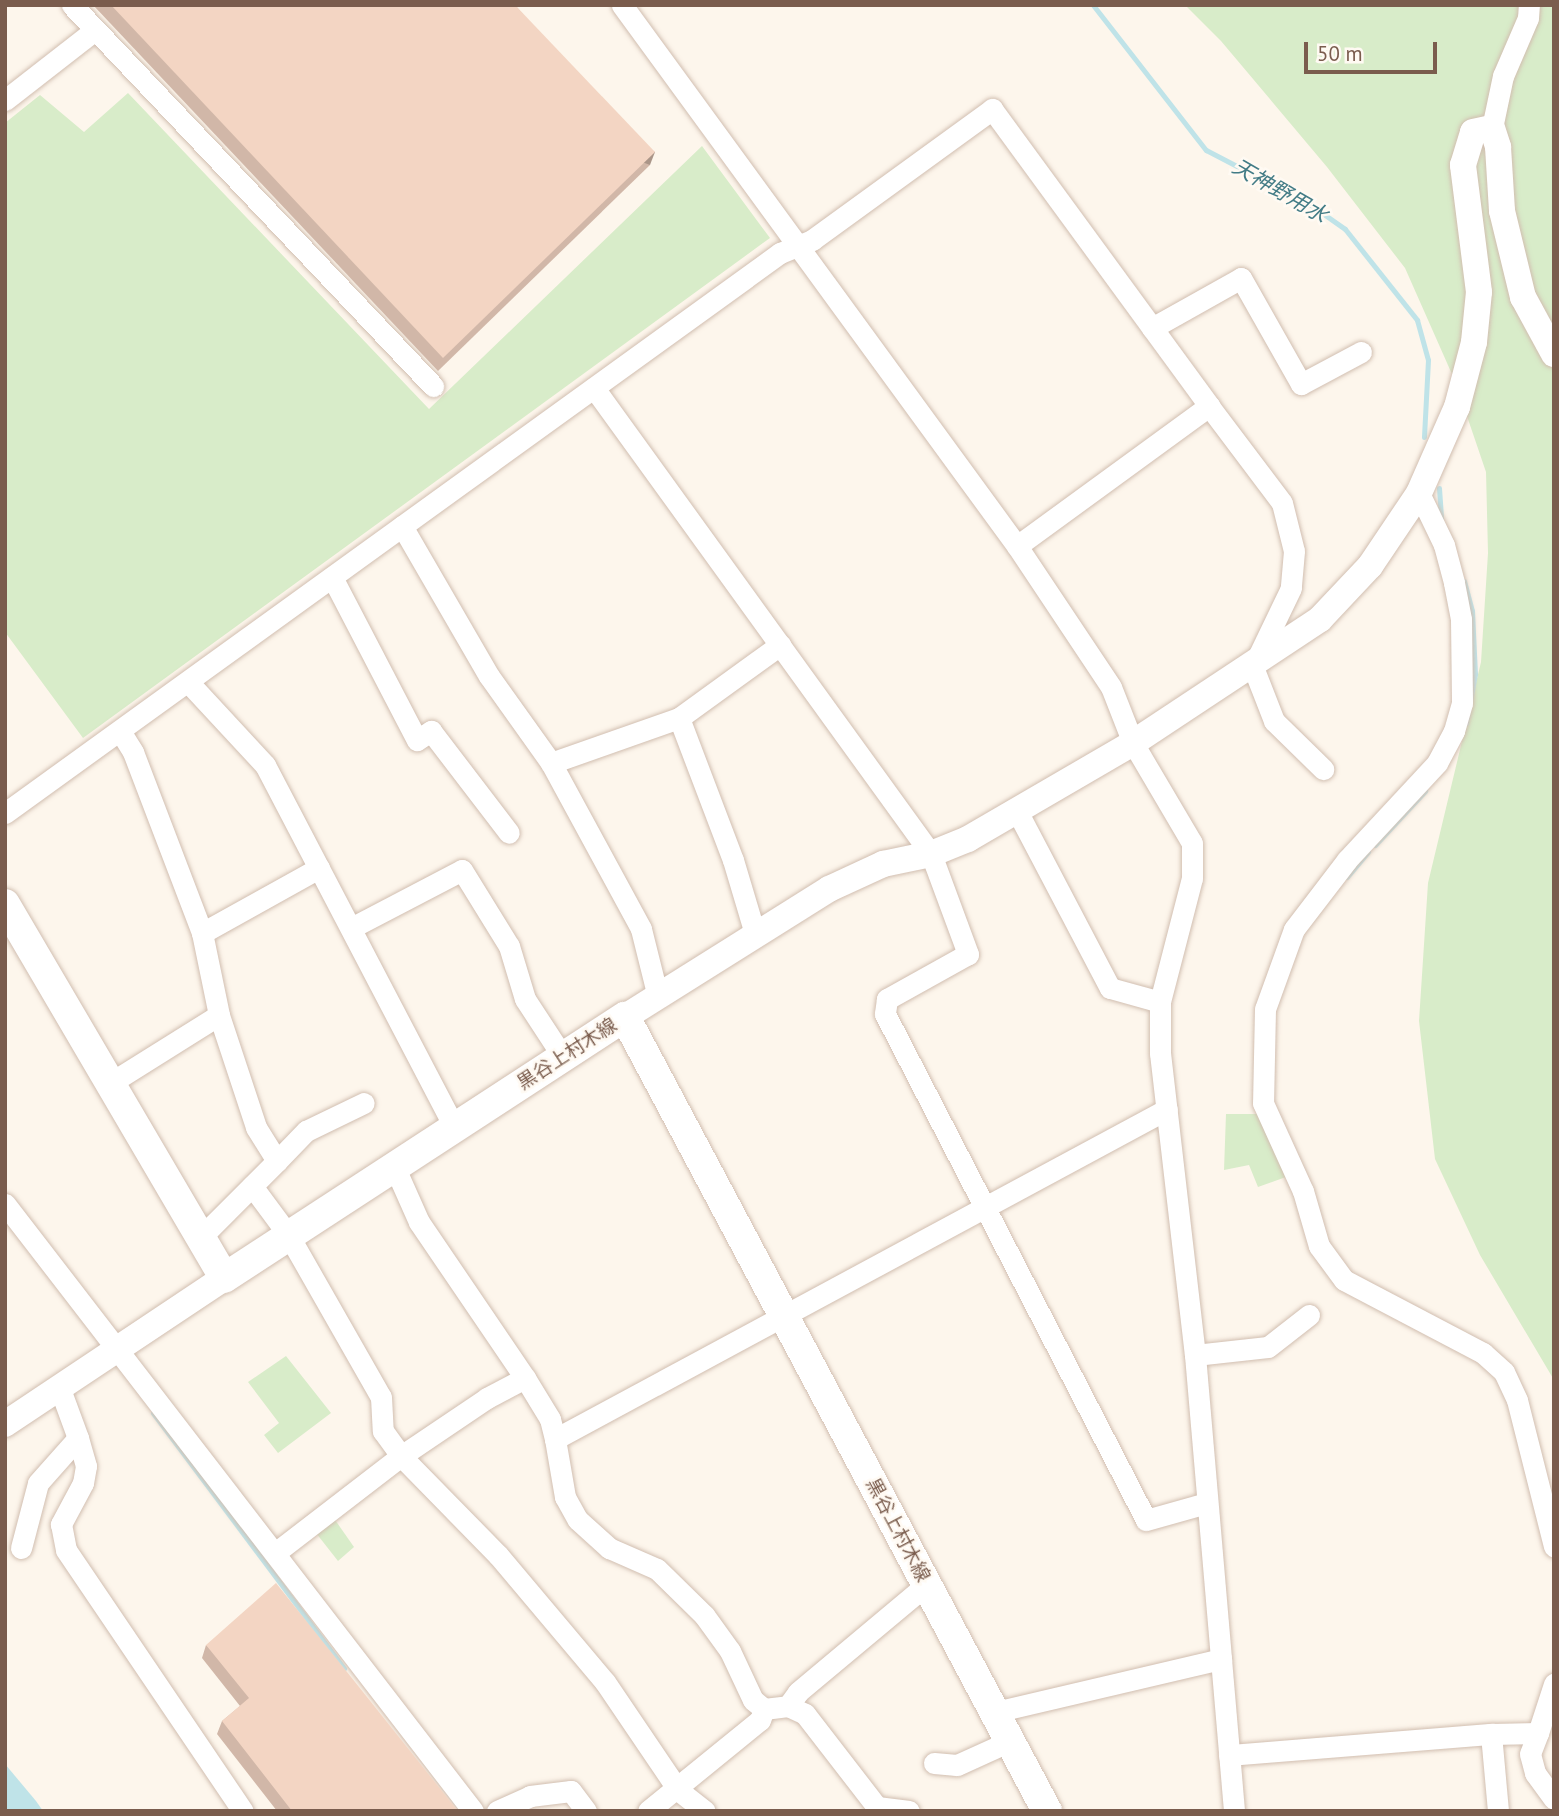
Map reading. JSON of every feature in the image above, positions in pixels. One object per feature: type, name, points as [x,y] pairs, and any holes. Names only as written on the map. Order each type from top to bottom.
[{"type":"main road","points":[[5,904],[112,1082],[224,1278]]},
{"type":"main road","name":"黒谷上村木線","points":[[224,1278],[625,1017],[1047,1811]]},
{"type":"street","points":[[72,5],[433,386]]},
{"type":"street","points":[[622,5],[796,247],[1017,546],[1111,687],[1133,743],[1192,843],[1192,878],[1160,1002],[1167,1109],[1195,1355],[1234,1811]]},
{"type":"street","points":[[1529,5],[1528,18],[1503,76],[1492,128],[1502,211],[1523,297],[1554,354]]},
{"type":"street","points":[[5,100],[95,30]]},
{"type":"street","points":[[5,813],[780,253],[812,240],[992,109],[1282,503],[1294,551],[1291,588],[1253,667],[1274,721],[1324,769]]},
{"type":"street","points":[[625,1017],[657,993],[755,934],[872,869],[932,854],[1017,811],[1133,743],[1253,667],[1320,619],[1370,566],[1419,493],[1457,407],[1474,342],[1479,292],[1464,165],[1473,132],[1492,128]]},
{"type":"street","points":[[1152,328],[1241,278],[1301,384],[1361,352]]},
{"type":"street","points":[[594,388],[932,854],[968,954],[887,999],[885,1014],[1146,1520],[1207,1503]]},
{"type":"street","points":[[1017,546],[1209,406]]},
{"type":"street","points":[[1419,493],[1444,545],[1454,583],[1461,619],[1462,703],[1454,732],[1437,763],[1347,860],[1294,929],[1265,1009],[1263,1103],[1303,1191],[1319,1246],[1344,1280],[1483,1353],[1504,1372],[1517,1400],[1554,1546]]},
{"type":"street","points":[[402,526],[489,676],[551,762],[641,929],[657,993]]},
{"type":"street","points":[[332,577],[416,740],[430,731],[509,833]]},
{"type":"street","points":[[551,762],[680,718],[780,645]]},
{"type":"street","points":[[188,683],[265,765],[454,1127]]},
{"type":"street","points":[[680,718],[733,860],[755,934]]},
{"type":"street","points":[[120,732],[133,752],[202,933],[219,1015],[256,1127],[278,1160]]},
{"type":"street","points":[[1017,811],[1111,988],[1160,1002]]},
{"type":"street","points":[[202,933],[319,868]]},
{"type":"street","points":[[351,928],[462,870],[509,946],[525,999],[563,1057]]},
{"type":"street","points":[[112,1082],[219,1015]]},
{"type":"street","points":[[202,1236],[306,1131],[364,1103]]},
{"type":"street","points":[[555,1439],[786,1317],[1167,1109]]},
{"type":"street","points":[[395,1168],[419,1222],[550,1419],[565,1497],[578,1520],[609,1548],[657,1569],[704,1615],[730,1651],[753,1700],[764,1709],[788,1706],[816,1727],[877,1807],[909,1811]]},
{"type":"street","points":[[252,1186],[289,1236],[381,1397],[383,1431],[401,1456],[498,1555],[605,1682],[678,1790],[705,1811]]},
{"type":"street","points":[[5,1204],[473,1811]]},
{"type":"street","points":[[15,1417],[120,1351],[224,1278]]},
{"type":"street","points":[[1195,1355],[1268,1347],[1309,1315]]},
{"type":"street","points":[[275,1553],[401,1456],[487,1398],[525,1378]]},
{"type":"street","points":[[60,1389],[86,1466],[83,1483],[61,1524],[66,1550],[243,1811]]},
{"type":"street","points":[[21,1548],[38,1483],[78,1438]]},
{"type":"street","points":[[788,1706],[798,1692],[926,1584]]},
{"type":"street","points":[[995,1712],[1221,1659]]},
{"type":"street","points":[[1554,1684],[1530,1754],[1535,1773],[1554,1799]]},
{"type":"street","points":[[648,1811],[678,1790],[760,1720],[764,1709]]},
{"type":"street","points":[[1229,1755],[1491,1734],[1538,1733]]},
{"type":"street","points":[[1491,1734],[1498,1811]]},
{"type":"street","points":[[934,1763],[957,1765],[1010,1741]]},
{"type":"street","points":[[497,1811],[530,1796],[571,1791],[586,1811]]},
{"type":"green space","points":[[1185,5],[1554,5],[1554,1380],[1480,1255],[1435,1159],[1419,1021],[1428,883],[1481,662],[1488,553],[1486,472],[1455,381],[1405,268],[1327,167],[1221,41]]},
{"type":"green space","points":[[128,93],[429,409],[702,146],[770,238],[83,738],[5,632],[5,123],[40,95],[84,132]]},
{"type":"green space","points":[[1226,1114],[1260,1114],[1286,1177],[1258,1187],[1249,1165],[1224,1170]]},
{"type":"green space","points":[[286,1356],[331,1413],[278,1453],[264,1435],[279,1423],[248,1382]]},
{"type":"green space","points":[[333,1517],[354,1547],[338,1561],[316,1533]]},
{"type":"water","points":[[5,1764],[36,1801],[43,1811],[5,1811]]},
{"type":"building","points":[[111,5],[515,5],[655,152],[443,358]]},
{"type":"building","points":[[276,1583],[458,1811],[292,1811],[222,1721],[249,1698],[206,1645]]},
{"type":"waterway","name":"天神野用水","points":[[1093,5],[1206,150],[1308,203],[1345,229],[1417,320],[1428,360],[1424,437]]},
{"type":"waterway","points":[[1439,488],[1441,520]]},
{"type":"waterway","points":[[1464,581],[1472,611],[1475,674],[1466,723]]},
{"type":"waterway","points":[[1375,845],[1425,791]]},
{"type":"waterway","points":[[1347,877],[1368,852]]},
{"type":"waterway","points":[[153,1413],[344,1668]]}]
